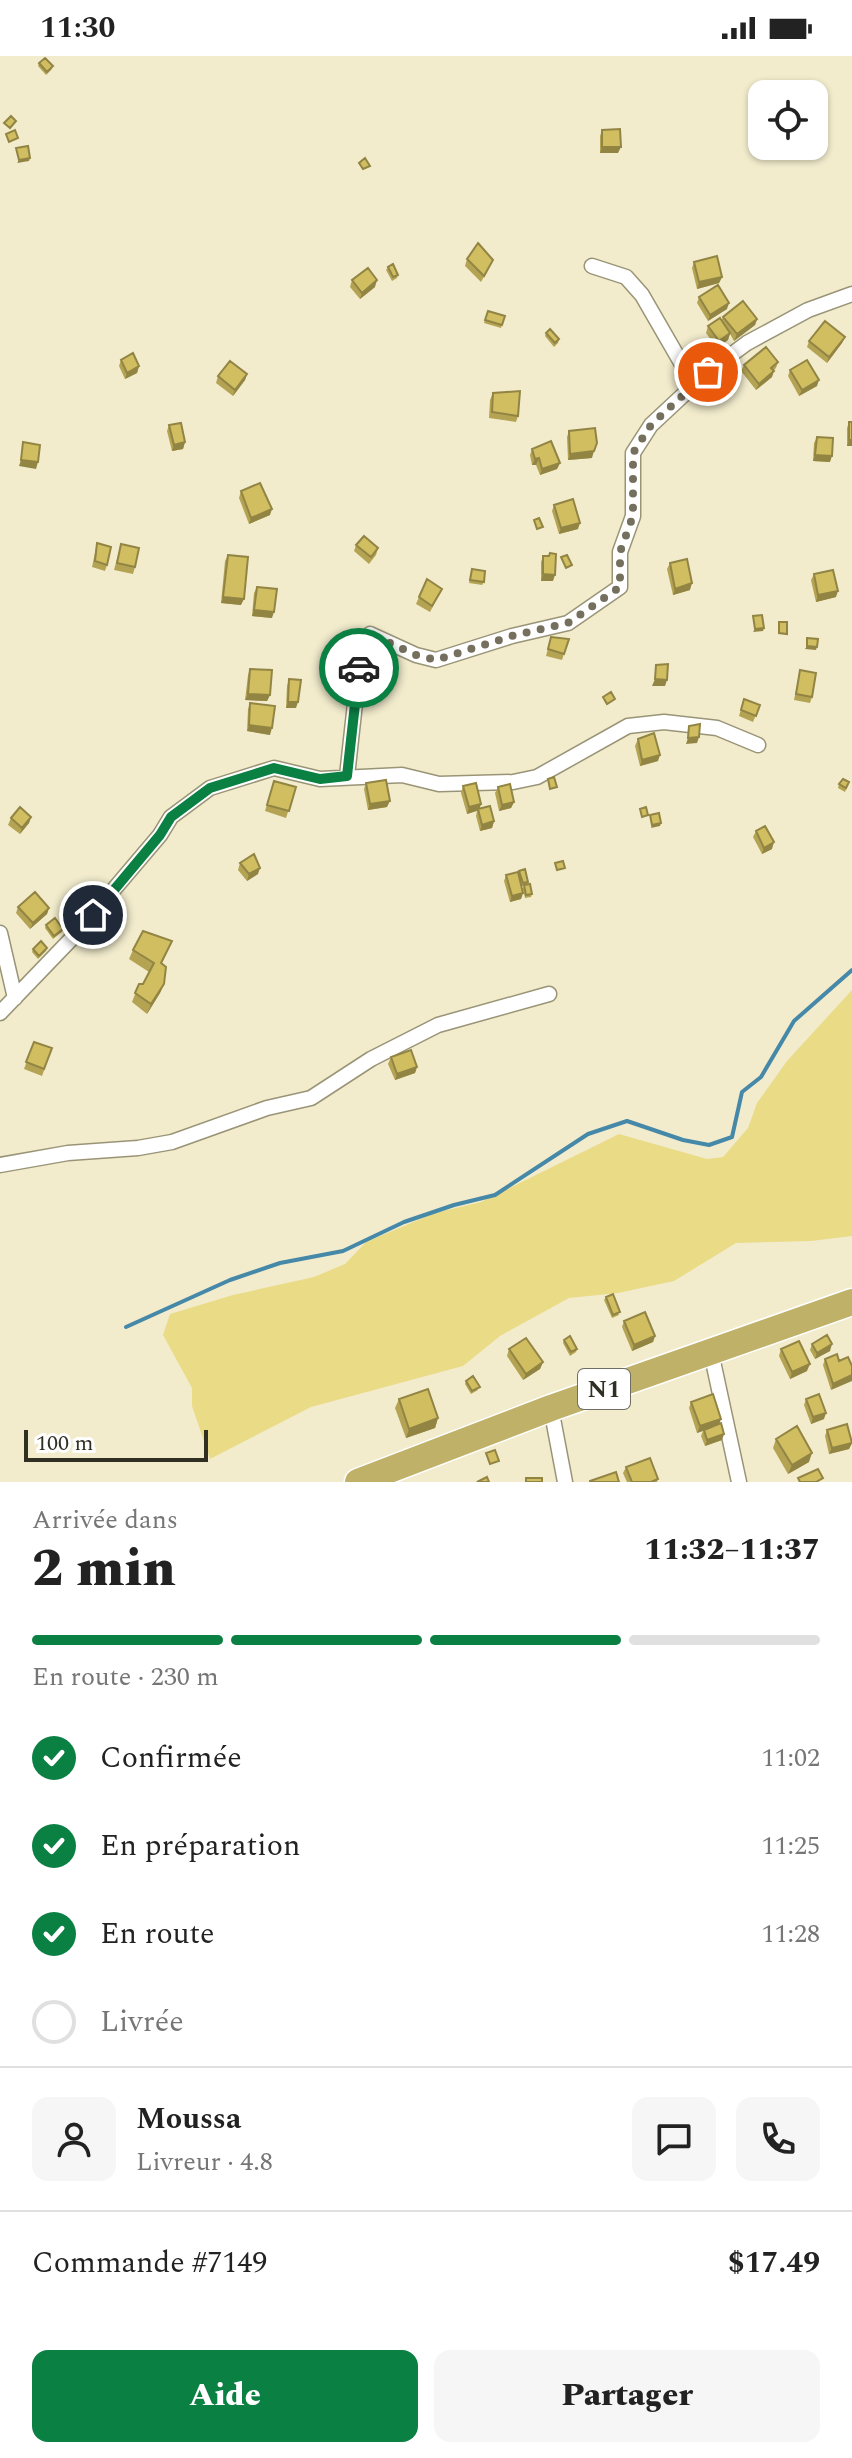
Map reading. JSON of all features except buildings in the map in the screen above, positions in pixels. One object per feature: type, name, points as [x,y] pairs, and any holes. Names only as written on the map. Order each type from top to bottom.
[{"type":"highway","name":"N1","points":[[358,1482],[392,1476],[551,1408],[852,1302]]},
{"type":"street","points":[[592,266],[626,277],[642,295],[694,385]]},
{"type":"street","points":[[347,776],[359,667],[370,634],[416,655],[436,660],[512,636],[568,623],[620,587],[620,552],[633,516],[633,453],[651,425],[718,364],[776,325],[852,294]]},
{"type":"street","points":[[0,1013],[76,934],[160,835],[171,817],[210,788],[274,768],[320,779],[402,775],[439,784],[513,782],[537,777],[628,726],[664,722],[717,728],[758,745]]},
{"type":"street","points":[[0,933],[15,998]]},
{"type":"street","points":[[0,1165],[68,1153],[172,1142],[256,1111],[311,1098],[371,1059],[438,1025],[549,994]]},
{"type":"street","points":[[711,1352],[739,1482]]},
{"type":"street","points":[[551,1408],[565,1482]]},
{"type":"shaded area","points":[[852,990],[852,1236],[811,1241],[736,1243],[674,1281],[618,1293],[569,1298],[500,1336],[463,1366],[311,1407],[210,1459],[192,1406],[192,1388],[163,1335],[170,1314],[233,1295],[314,1277],[345,1264],[366,1242],[435,1213],[481,1202],[619,1134],[707,1159],[723,1157],[748,1128],[757,1103],[787,1061]]},
{"type":"waterway","points":[[126,1327],[230,1280],[280,1263],[343,1251],[404,1222],[495,1195],[588,1134],[627,1121],[683,1140],[709,1145],[732,1137],[742,1092],[761,1077],[794,1021],[852,970]]},
{"type":"way so far","points":[[359,668],[370,634],[416,655],[436,660],[512,636],[568,623],[620,587],[620,552],[633,516],[633,453],[651,425],[708,372]]},
{"type":"route","points":[[93,915],[160,835],[171,817],[210,788],[274,768],[320,779],[347,776],[359,668]]}]
